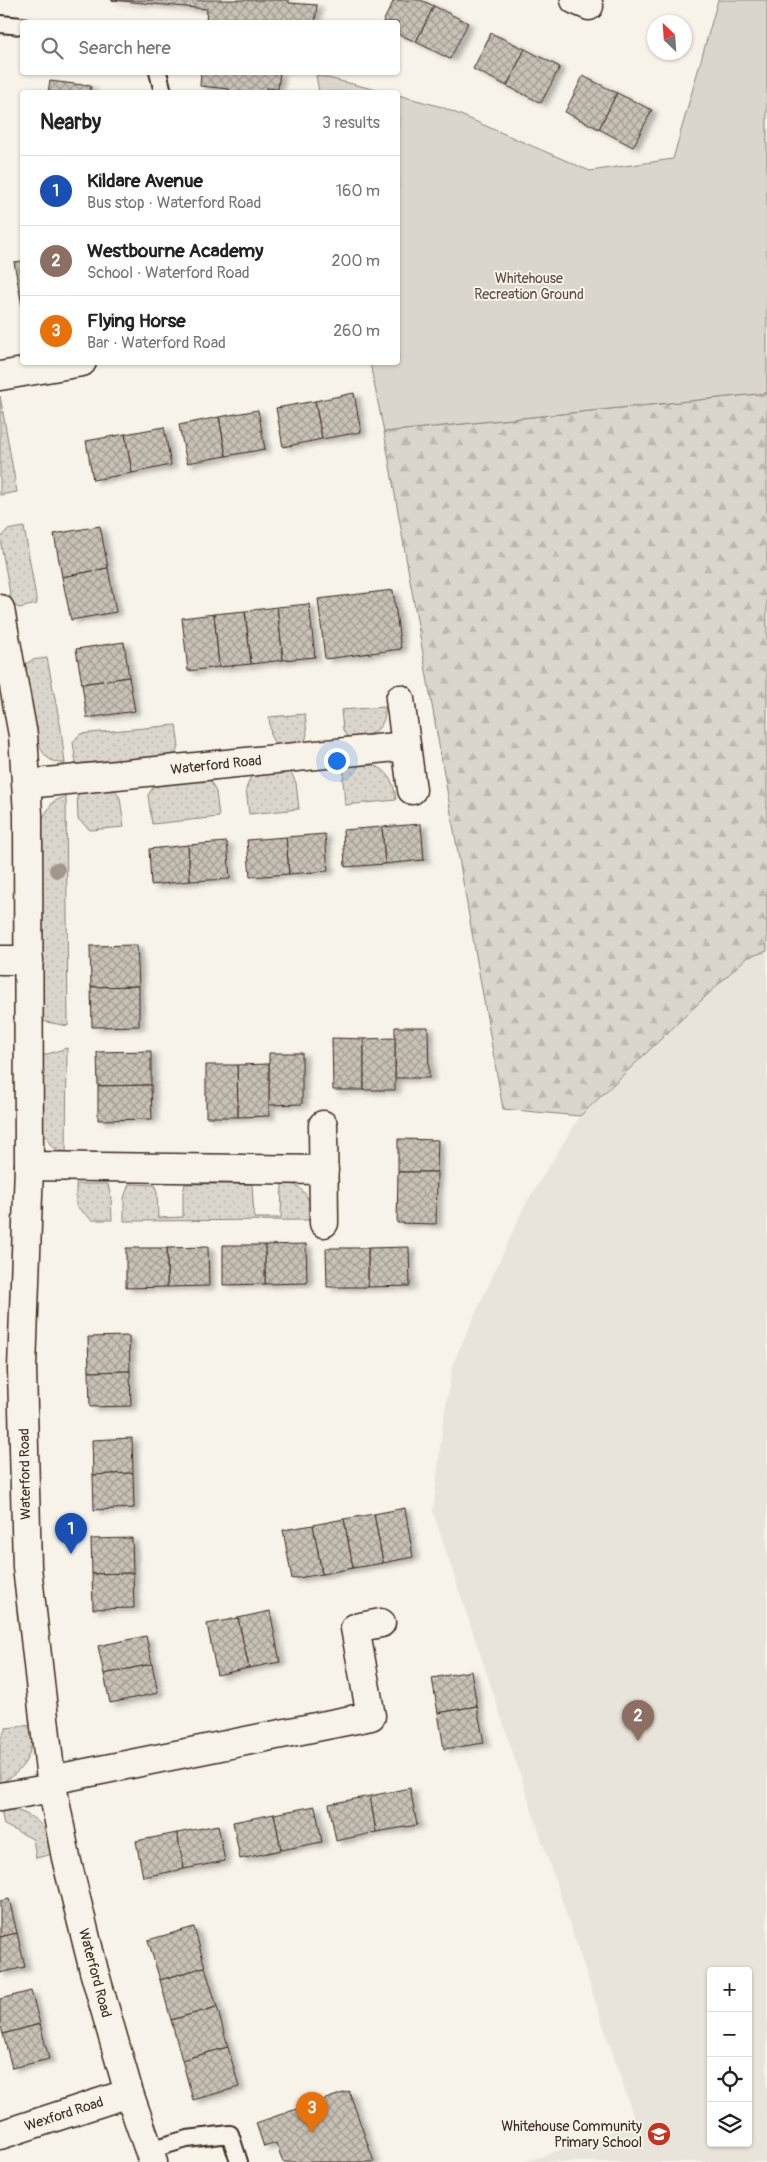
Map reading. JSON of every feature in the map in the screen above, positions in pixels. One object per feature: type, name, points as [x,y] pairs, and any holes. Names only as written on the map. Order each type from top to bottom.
[{"type":"street","points":[[0,376],[64,365]]},
{"type":"street","name":"Waterford Road","points":[[0,608],[22,735],[27,784],[29,1166],[11,1369],[27,1567],[52,1784],[80,1920],[128,2092],[151,2156]]},
{"type":"street","points":[[400,699],[412,790]]},
{"type":"street","name":"Waterford Road","points":[[27,784],[406,746]]},
{"type":"street","points":[[0,960],[29,960]]},
{"type":"street","points":[[323,1124],[324,1223]]},
{"type":"street","points":[[29,1166],[324,1170]]},
{"type":"street","points":[[0,1797],[52,1784],[371,1716],[355,1628],[381,1623]]},
{"type":"street","name":"Wexford Road","points":[[0,2135],[128,2092]]},
{"type":"lane","points":[[0,24],[20,26]]},
{"type":"lane","points":[[159,75],[162,90]]},
{"type":"lane","points":[[151,2156],[187,2139],[230,2134],[239,2162]]},
{"type":"shaded area","points":[[767,951],[767,2162],[525,2162],[636,2124],[433,1512],[443,1423],[453,1363],[525,1205],[580,1116],[746,958]]},
{"type":"green space","name":"Whitehouse Recreation Ground","points":[[718,0],[767,0],[767,393],[384,432],[370,365],[400,365],[400,96],[442,107],[590,171],[673,159]]},
{"type":"green space","points":[[316,75],[377,90],[319,90]]},
{"type":"green space","points":[[767,393],[767,951],[746,958],[580,1116],[503,1109],[384,432]]},
{"type":"green space","points":[[0,396],[17,492],[0,495]]},
{"type":"green space","points":[[24,527],[37,604],[19,608],[12,604],[0,539],[7,530]]},
{"type":"green space","points":[[47,658],[61,729],[65,764],[51,760],[41,749],[30,714],[23,666],[32,660]]},
{"type":"green space","points":[[385,707],[383,723],[379,728],[363,736],[348,738],[343,730],[341,710]]},
{"type":"green space","points":[[305,714],[307,734],[305,742],[276,745],[271,737],[269,717]]},
{"type":"green space","points":[[176,725],[179,747],[174,755],[76,764],[73,742],[80,734]]},
{"type":"green space","points":[[366,765],[379,768],[388,775],[396,800],[345,805],[343,779],[345,767]]},
{"type":"green space","points":[[291,772],[296,783],[299,809],[249,814],[246,789],[251,776]]},
{"type":"green space","points":[[210,780],[216,792],[219,817],[152,824],[148,795],[154,786]]},
{"type":"green space","points":[[115,790],[120,798],[124,827],[90,830],[78,819],[77,793]]},
{"type":"green space","points":[[66,796],[68,1026],[41,1021],[42,819],[53,802]]},
{"type":"green space","points":[[67,1048],[66,1153],[51,1146],[42,1127],[41,1056]]},
{"type":"green space","points":[[282,1183],[296,1186],[305,1194],[311,1206],[313,1220],[124,1221],[124,1198],[129,1184],[155,1185],[158,1218],[183,1217],[183,1192],[185,1184],[252,1184],[254,1218],[281,1218]]},
{"type":"green space","points":[[76,1184],[108,1184],[112,1220],[92,1220],[76,1206]]},
{"type":"green space","points":[[32,1725],[32,1744],[26,1760],[16,1773],[0,1783],[0,1740],[6,1728]]},
{"type":"green space","points":[[6,1808],[25,1814],[38,1822],[47,1835],[53,1854],[36,1858],[33,1839],[4,1825],[1,1809]]},
{"type":"building","points":[[111,0],[289,0],[289,3],[317,5],[315,20],[206,20],[207,9]]},
{"type":"building","points":[[394,0],[421,0],[434,6],[416,42],[400,35],[400,20],[384,20]]},
{"type":"building","points":[[434,6],[468,23],[450,59],[416,42]]},
{"type":"building","points":[[491,33],[525,49],[507,86],[473,69]]},
{"type":"building","points":[[525,49],[560,67],[541,103],[507,86]]},
{"type":"building","points":[[201,75],[280,75],[278,89],[229,90],[200,86]]},
{"type":"building","points":[[583,76],[617,93],[599,129],[565,112]]},
{"type":"building","points":[[50,81],[91,86],[90,90],[48,90]]},
{"type":"building","points":[[617,93],[652,110],[633,147],[599,129]]},
{"type":"building","points":[[20,261],[20,295],[14,262]]},
{"type":"building","points":[[354,393],[361,432],[322,439],[315,401]]},
{"type":"building","points":[[315,401],[322,439],[283,447],[276,408]]},
{"type":"building","points":[[258,410],[265,449],[226,456],[219,417]]},
{"type":"building","points":[[219,417],[226,456],[187,463],[179,425]]},
{"type":"building","points":[[164,427],[171,465],[132,473],[125,434]]},
{"type":"building","points":[[125,434],[132,473],[93,480],[86,441]]},
{"type":"building","points":[[100,526],[108,568],[62,577],[54,534]]},
{"type":"building","points":[[108,568],[116,612],[71,620],[62,577]]},
{"type":"building","points":[[393,590],[401,649],[325,659],[318,599]]},
{"type":"building","points":[[309,604],[315,657],[283,660],[277,607]]},
{"type":"building","points":[[277,607],[283,660],[251,664],[245,611]]},
{"type":"building","points":[[245,611],[251,664],[219,667],[214,614]]},
{"type":"building","points":[[214,614],[219,667],[188,671],[182,618]]},
{"type":"building","points":[[124,642],[129,677],[82,684],[76,649]]},
{"type":"building","points":[[129,677],[135,711],[87,718],[82,684]]},
{"type":"building","points":[[421,824],[424,860],[385,864],[382,827]]},
{"type":"building","points":[[382,827],[385,864],[345,867],[343,830]]},
{"type":"building","points":[[325,834],[328,871],[289,874],[286,837]]},
{"type":"building","points":[[286,837],[289,874],[250,877],[247,840]]},
{"type":"building","points":[[227,842],[230,879],[190,881],[188,845]]},
{"type":"building","points":[[188,845],[190,881],[151,885],[149,849]]},
{"type":"building","points":[[137,945],[139,986],[91,987],[90,946]]},
{"type":"building","points":[[139,986],[139,1026],[92,1027],[91,987]]},
{"type":"building","points":[[395,1027],[428,1027],[429,1078],[395,1078]]},
{"type":"building","points":[[332,1038],[364,1039],[364,1090],[333,1090]]},
{"type":"building","points":[[395,1038],[395,1090],[364,1090],[364,1039]]},
{"type":"building","points":[[151,1051],[151,1085],[98,1086],[97,1052]]},
{"type":"building","points":[[269,1053],[302,1053],[302,1104],[269,1105]]},
{"type":"building","points":[[269,1064],[269,1116],[238,1117],[237,1065]]},
{"type":"building","points":[[206,1065],[237,1065],[238,1117],[206,1117]]},
{"type":"building","points":[[151,1085],[152,1119],[98,1120],[98,1086]]},
{"type":"building","points":[[398,1139],[438,1140],[437,1172],[398,1172]]},
{"type":"building","points":[[398,1172],[437,1172],[436,1224],[397,1223]]},
{"type":"building","points":[[306,1244],[307,1283],[265,1284],[265,1245]]},
{"type":"building","points":[[223,1245],[265,1245],[265,1284],[223,1285]]},
{"type":"building","points":[[208,1247],[209,1286],[167,1287],[167,1248]]},
{"type":"building","points":[[409,1247],[410,1286],[368,1287],[368,1248]]},
{"type":"building","points":[[126,1248],[167,1248],[167,1287],[126,1288]]},
{"type":"building","points":[[326,1248],[368,1248],[368,1287],[327,1287]]},
{"type":"building","points":[[129,1336],[130,1371],[89,1372],[88,1337]]},
{"type":"building","points":[[130,1371],[131,1406],[90,1407],[89,1372]]},
{"type":"building","points":[[132,1438],[133,1473],[93,1475],[92,1440]]},
{"type":"building","points":[[133,1473],[134,1508],[94,1510],[93,1475]]},
{"type":"building","points":[[405,1508],[413,1557],[383,1563],[374,1514]]},
{"type":"building","points":[[374,1514],[383,1563],[353,1568],[344,1519]]},
{"type":"building","points":[[344,1519],[353,1568],[322,1574],[313,1525]]},
{"type":"building","points":[[313,1525],[322,1574],[292,1579],[283,1530]]},
{"type":"building","points":[[132,1538],[133,1573],[92,1574],[91,1539]]},
{"type":"building","points":[[133,1573],[134,1608],[93,1609],[92,1574]]},
{"type":"building","points":[[270,1611],[280,1662],[249,1668],[238,1618]]},
{"type":"building","points":[[238,1618],[249,1668],[217,1675],[207,1624]]},
{"type":"building","points":[[146,1636],[152,1664],[104,1674],[98,1646]]},
{"type":"building","points":[[152,1664],[158,1693],[110,1703],[104,1674]]},
{"type":"building","points":[[471,1671],[477,1706],[438,1713],[432,1678]]},
{"type":"building","points":[[477,1706],[484,1743],[444,1749],[438,1713]]},
{"type":"building","points":[[410,1788],[417,1825],[376,1832],[370,1796]]},
{"type":"building","points":[[370,1796],[376,1832],[336,1841],[329,1804]]},
{"type":"building","points":[[315,1806],[322,1842],[281,1850],[274,1814]]},
{"type":"building","points":[[274,1814],[281,1850],[240,1859],[233,1822]]},
{"type":"building","points":[[218,1825],[225,1861],[184,1869],[177,1833]]},
{"type":"building","points":[[177,1833],[184,1869],[143,1877],[136,1841]]},
{"type":"building","points":[[9,1899],[17,1933],[0,1937],[0,1901]]},
{"type":"building","points":[[194,1927],[205,1967],[160,1980],[148,1940]]},
{"type":"building","points":[[17,1933],[25,1967],[0,1973],[0,1937]]},
{"type":"building","points":[[205,1967],[217,2007],[171,2020],[160,1980]]},
{"type":"building","points":[[31,1991],[40,2024],[3,2034],[0,2024],[0,1999]]},
{"type":"building","points":[[217,2007],[228,2047],[182,2060],[171,2020]]},
{"type":"building","points":[[40,2024],[49,2059],[12,2068],[3,2034]]},
{"type":"building","points":[[228,2047],[239,2087],[193,2100],[182,2060]]},
{"type":"building","points":[[349,2091],[374,2162],[283,2162],[276,2143],[264,2147],[256,2123]]},
{"type":"place","name":"Kildare Avenue","points":[[71,1554]]},
{"type":"place","name":"Westbourne Academy","points":[[638,1741]]},
{"type":"place","name":"Flying Horse","points":[[312,2133]]},
{"type":"place","name":"Whitehouse Community Primary School","points":[[659,2134]]}]
